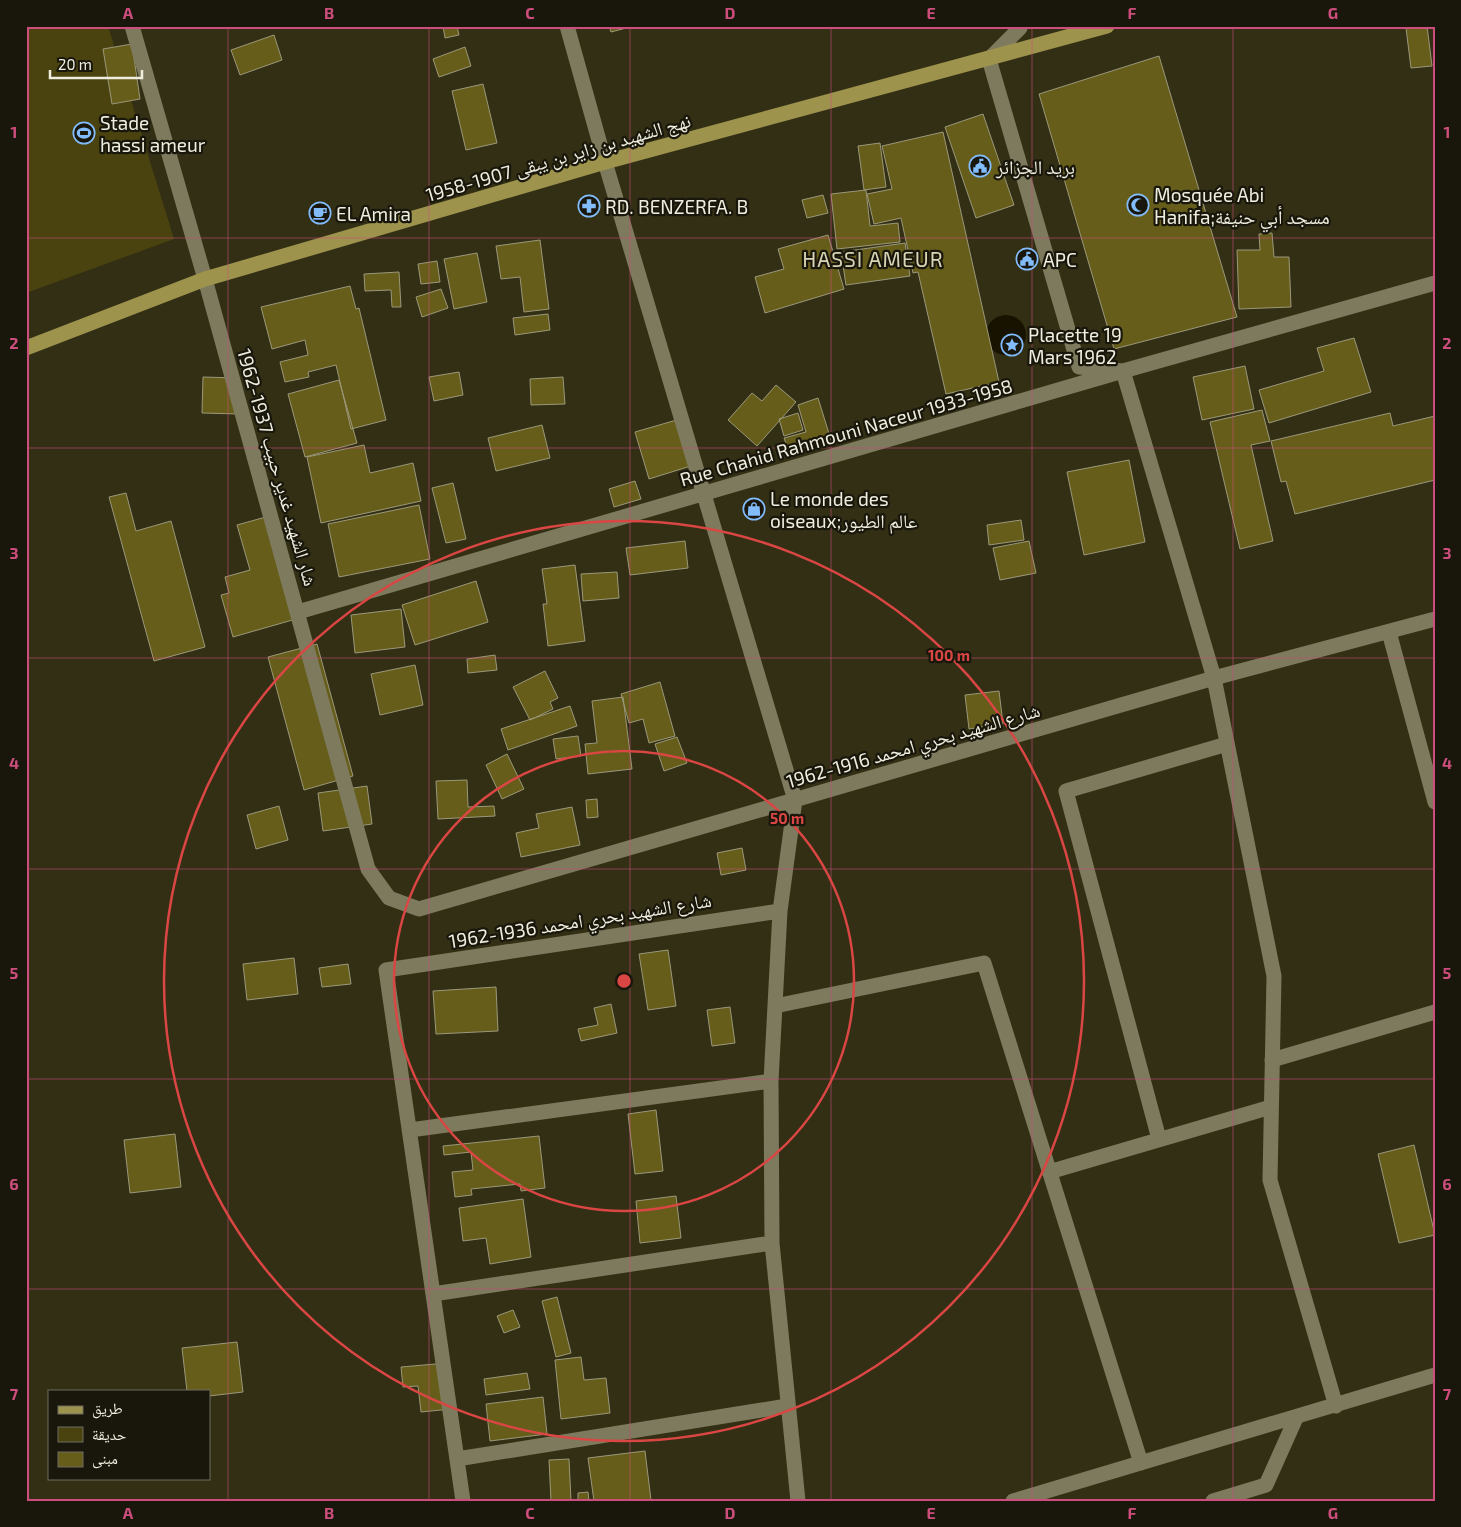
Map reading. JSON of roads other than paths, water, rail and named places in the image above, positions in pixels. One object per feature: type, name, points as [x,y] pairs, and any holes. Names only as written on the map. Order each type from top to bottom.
[{"type":"main road","name":"نهج الشهيد بن زاير بن يبقى 1907-1958","points":[[26,348],[205,279],[605,162],[1107,26]]},
{"type":"street","name":"شار الشهيد غدير حبيب 1937-1962","points":[[132,26],[205,279],[368,869],[389,898],[404,903]]},
{"type":"street","points":[[567,26],[605,162],[796,800],[780,910],[771,1081],[772,1244],[798,1501]]},
{"type":"street","points":[[1020,26],[989,59],[1079,367],[1122,371],[1214,678],[1274,976],[1270,1180],[1336,1406]]},
{"type":"street","name":"Rue Chahid Rahmouni Naceur 1933-1958","points":[[298,612],[1122,371],[1435,283]]},
{"type":"street","name":"شارع الشهيد بحري امحمد 1916-1962","points":[[404,903],[419,909],[1214,678],[1435,619]]},
{"type":"street","points":[[1389,632],[1435,802]]},
{"type":"street","points":[[1159,1140],[1066,791],[1227,744]]},
{"type":"street","name":"شارع الشهيد بحري امحمد 1936-1962","points":[[410,1130],[386,970],[780,910]]},
{"type":"street","points":[[775,1006],[984,963],[1141,1463]]},
{"type":"street","points":[[1272,1060],[1435,1012]]},
{"type":"street","points":[[463,1501],[410,1130],[771,1081]]},
{"type":"street","points":[[1049,1172],[1271,1107]]},
{"type":"street","points":[[433,1294],[772,1244]]},
{"type":"street","points":[[1013,1501],[1435,1375]]},
{"type":"street","points":[[457,1459],[787,1406]]},
{"type":"street","points":[[1213,1501],[1266,1485],[1296,1418]]},
{"type":"place","name":"Stade hassi ameur","points":[[84,133]]},
{"type":"place","name":"بريد الجزائر","points":[[980,166]]},
{"type":"place","name":"Mosquée Abi Hanifa;مسجد أبي حنيفة","points":[[1138,205]]},
{"type":"place","name":"RD. BENZERFA. B","points":[[589,206]]},
{"type":"place","name":"EL Amira","points":[[320,213]]},
{"type":"place","name":"APC","points":[[1027,259]]},
{"type":"place","name":"Placette 19 Mars 1962","points":[[1012,345]]},
{"type":"place","name":"Le monde des oiseaux;عالم الطيور","points":[[754,509]]},
{"type":"district","name":"HASSI AMEUR","points":[[873,258]]}]
